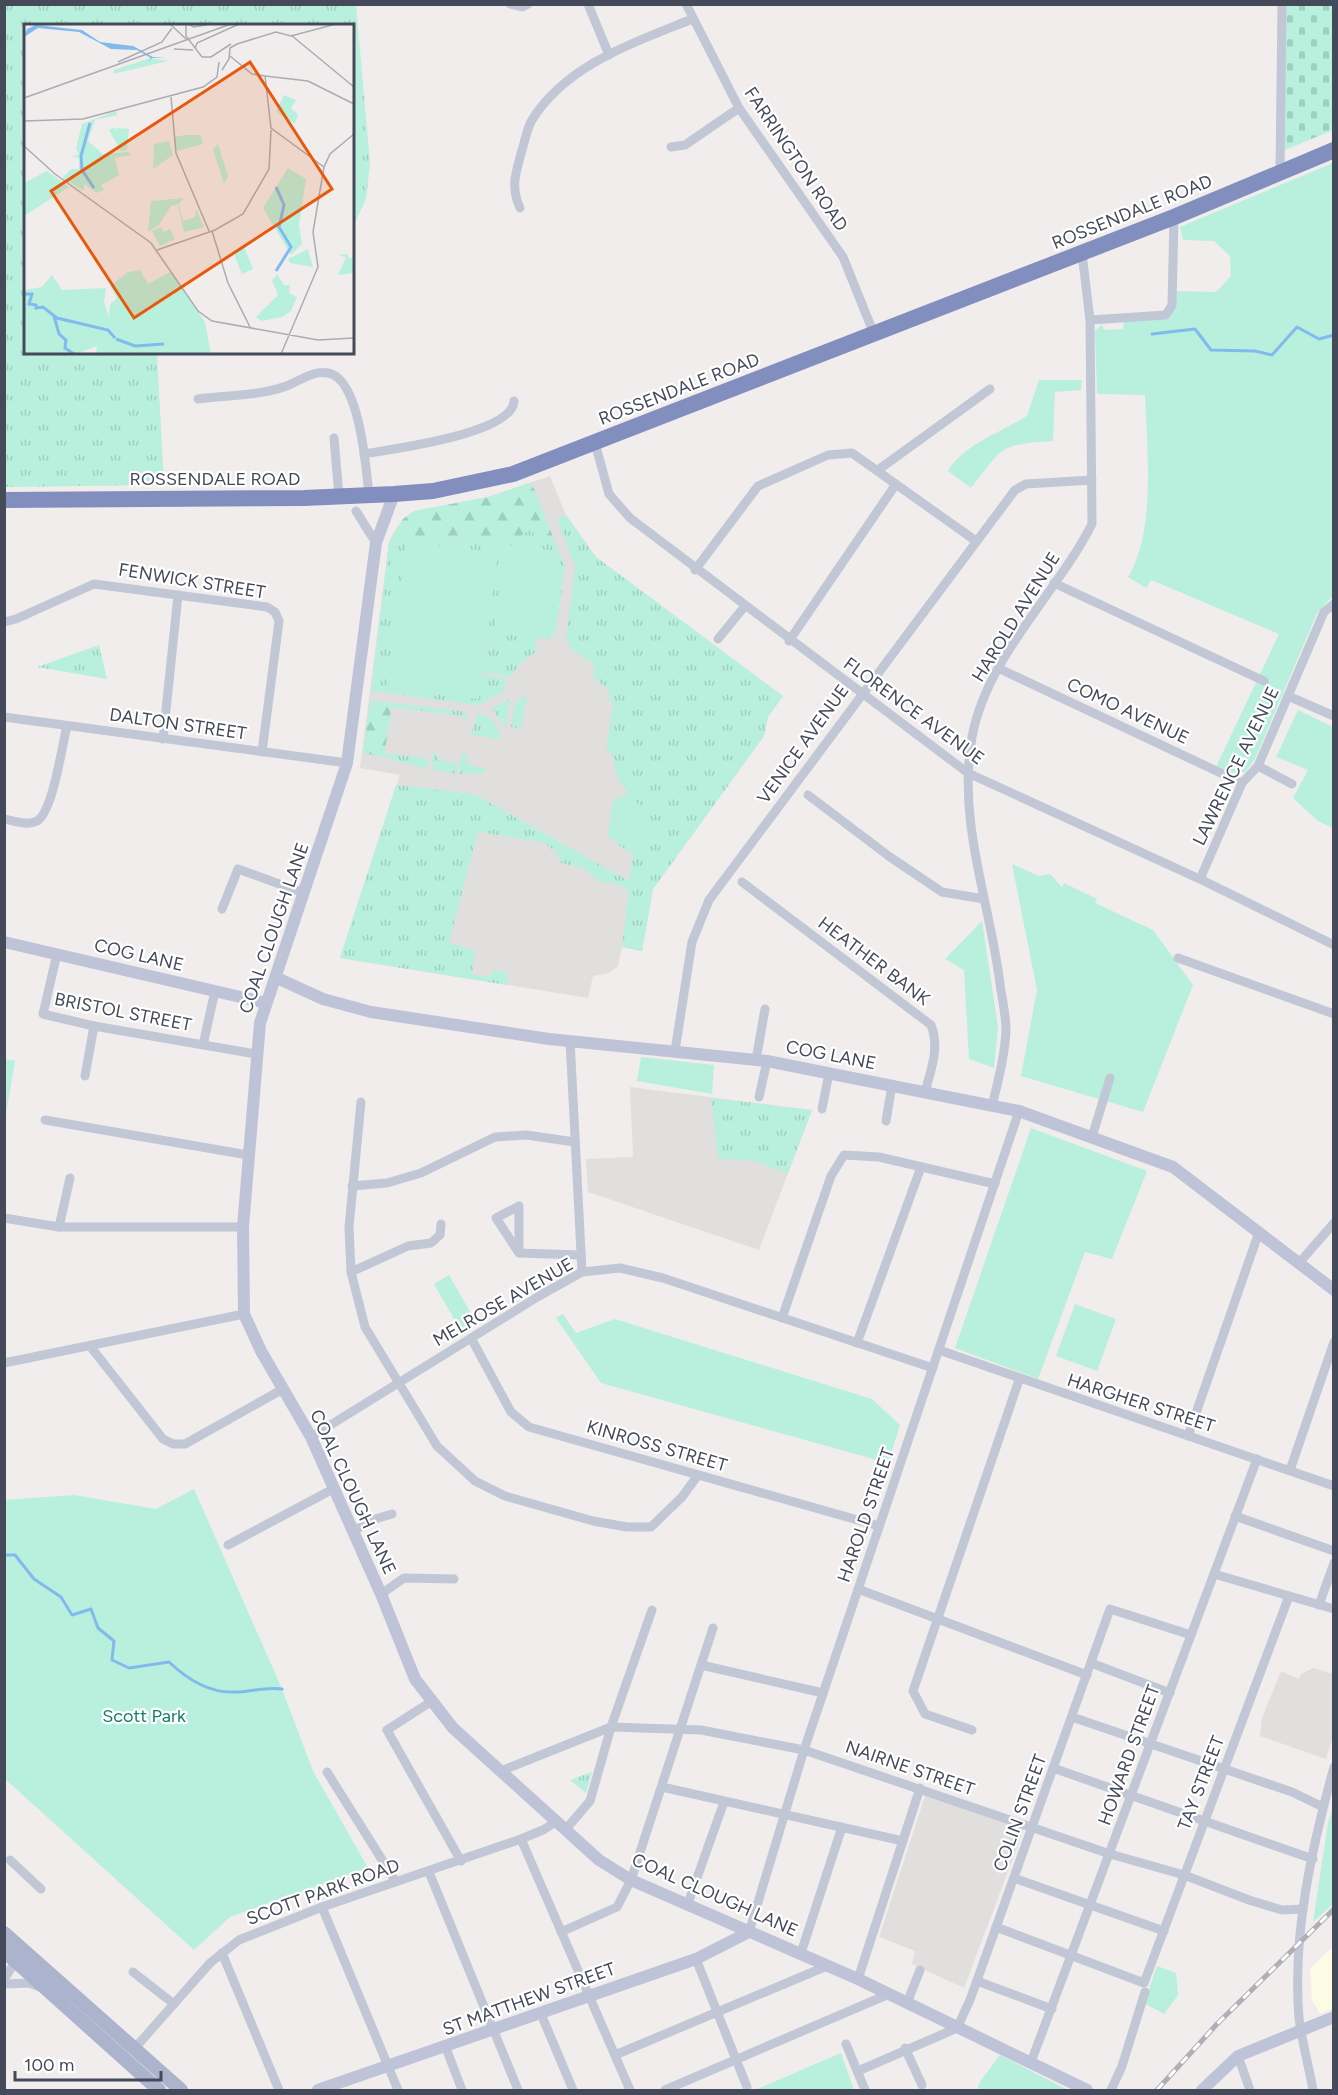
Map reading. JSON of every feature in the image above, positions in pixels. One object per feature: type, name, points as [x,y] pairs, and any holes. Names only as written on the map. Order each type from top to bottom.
[{"type":"highway","name":"ROSSENDALE ROAD","points":[[4,500],[394,494],[433,491],[513,474],[1174,217],[1334,150]]},
{"type":"main road","points":[[4,1933],[20,1956],[159,2091]]},
{"type":"main road","points":[[4,1951],[20,1956]]},
{"type":"main road","points":[[50,1983],[135,2048],[181,2091]]},
{"type":"main road","points":[[126,2060],[135,2048]]},
{"type":"street","points":[[510,4],[522,7],[528,4]]},
{"type":"street","points":[[588,4],[609,55]]},
{"type":"street","name":"FARRINGTON ROAD","points":[[686,4],[740,108],[843,257],[874,334]]},
{"type":"street","points":[[1280,171],[1282,4]]},
{"type":"street","points":[[520,208],[513,192],[517,168],[531,122],[558,85],[609,55],[692,19]]},
{"type":"street","points":[[671,147],[685,146],[740,108]]},
{"type":"street","points":[[1090,320],[1166,315],[1172,306],[1174,217]]},
{"type":"street","name":"HAROLD AVENUE","points":[[992,1106],[1006,1028],[996,954],[970,830],[968,773],[973,736],[986,696],[999,669],[1053,583],[1081,547],[1092,524],[1090,320],[1082,253]]},
{"type":"street","points":[[198,399],[278,389],[303,376],[328,372],[340,378],[352,400],[364,454],[369,495]]},
{"type":"street","points":[[878,470],[990,389]]},
{"type":"street","points":[[364,454],[440,440],[489,425],[507,417],[514,407],[514,401]]},
{"type":"street","points":[[334,438],[339,495]]},
{"type":"street","name":"FLORENCE AVENUE","points":[[595,443],[609,494],[630,518],[695,570],[968,773],[1200,879],[1334,945]]},
{"type":"street","points":[[695,570],[758,486],[828,455],[852,453],[976,541]]},
{"type":"street","name":"VENICE AVENUE","points":[[675,1051],[692,942],[709,900],[1015,490],[1026,484],[1092,480]]},
{"type":"street","points":[[789,640],[896,483]]},
{"type":"street","name":"COAL CLOUGH LANE","points":[[394,494],[376,543],[347,764],[260,1023],[243,1227],[244,1314],[311,1437],[354,1531],[415,1679],[453,1728],[599,1860],[631,1880],[858,1979],[1088,2091]]},
{"type":"street","points":[[356,512],[376,543]]},
{"type":"street","points":[[1053,583],[1264,681]]},
{"type":"street","name":"FENWICK STREET","points":[[4,622],[16,619],[94,584],[267,607],[274,612],[279,621],[262,752]]},
{"type":"street","points":[[163,739],[178,595]]},
{"type":"street","name":"LAWRENCE AVENUE","points":[[1200,879],[1242,783],[1258,766],[1324,612],[1334,604]]},
{"type":"street","points":[[718,639],[745,606]]},
{"type":"street","name":"COMO AVENUE","points":[[999,669],[1242,783]]},
{"type":"street","points":[[1288,696],[1334,716]]},
{"type":"street","name":"DALTON STREET","points":[[4,717],[347,764]]},
{"type":"street","points":[[4,819],[26,823],[38,820],[48,808],[67,726]]},
{"type":"street","points":[[1258,766],[1292,784]]},
{"type":"street","points":[[808,795],[890,857],[942,892],[984,899]]},
{"type":"street","points":[[222,909],[238,869],[304,893]]},
{"type":"street","name":"HEATHER BANK","points":[[742,882],[931,1025],[936,1038],[936,1052],[925,1092]]},
{"type":"street","name":"COG LANE","points":[[4,942],[266,1003]]},
{"type":"street","name":"BRISTOL STREET","points":[[57,954],[42,1014],[94,1026],[256,1054]]},
{"type":"street","points":[[1178,958],[1334,1014]]},
{"type":"street","name":"COG LANE","points":[[277,978],[323,999],[371,1012],[549,1040],[570,1040],[762,1060],[1019,1111],[1173,1167],[1334,1290]]},
{"type":"street","points":[[203,1045],[215,991]]},
{"type":"street","points":[[759,1097],[765,1009]]},
{"type":"street","points":[[85,1076],[94,1026]]},
{"type":"street","points":[[570,1040],[582,1272]]},
{"type":"street","points":[[822,1109],[829,1073]]},
{"type":"street","points":[[1092,1137],[1110,1078]]},
{"type":"street","points":[[886,1120],[892,1085]]},
{"type":"street","points":[[361,1102],[349,1227],[351,1272],[365,1327],[437,1446],[475,1481],[505,1496],[593,1521],[627,1527],[651,1527],[681,1497],[698,1475]]},
{"type":"street","name":"HAROLD STREET","points":[[749,1932],[804,1750],[1019,1111]]},
{"type":"street","points":[[45,1120],[248,1155]]},
{"type":"street","points":[[352,1186],[387,1183],[421,1173],[495,1137],[526,1135],[575,1142]]},
{"type":"street","points":[[782,1318],[831,1176],[844,1155],[879,1157],[995,1184]]},
{"type":"street","points":[[857,1343],[921,1167]]},
{"type":"street","points":[[58,1227],[70,1178]]},
{"type":"street","points":[[519,1206],[519,1230],[519,1253],[496,1218],[519,1206]]},
{"type":"street","points":[[4,1218],[58,1227],[243,1227]]},
{"type":"street","points":[[1299,1263],[1334,1223]]},
{"type":"street","points":[[351,1272],[408,1246],[431,1243],[440,1235],[441,1224]]},
{"type":"street","points":[[1188,1436],[1258,1232]]},
{"type":"street","points":[[519,1253],[581,1255]]},
{"type":"street","name":"MELROSE AVENUE","points":[[311,1437],[582,1272],[620,1268],[663,1278],[933,1368]]},
{"type":"street","points":[[4,1363],[244,1314]]},
{"type":"street","name":"KINROSS STREET","points":[[471,1338],[511,1412],[529,1427],[879,1526]]},
{"type":"street","points":[[1290,1470],[1334,1342]]},
{"type":"street","points":[[90,1346],[163,1439],[173,1444],[185,1444],[283,1389]]},
{"type":"street","name":"HARGHER STREET","points":[[939,1350],[1019,1380],[1334,1486]]},
{"type":"street","points":[[972,1730],[925,1714],[913,1691],[1019,1380]]},
{"type":"street","name":"HOWARD STREET","points":[[1031,2062],[1257,1459]]},
{"type":"street","points":[[228,1545],[334,1488]]},
{"type":"street","points":[[354,1531],[372,1520],[392,1514]]},
{"type":"street","points":[[1235,1516],[1334,1551]]},
{"type":"street","points":[[1319,1605],[1334,1563]]},
{"type":"street","points":[[1214,1574],[1334,1609]]},
{"type":"street","points":[[381,1594],[404,1578],[454,1579]]},
{"type":"street","points":[[858,1589],[1087,1675]]},
{"type":"street","name":"TAY STREET","points":[[1111,2091],[1122,2066],[1144,1988],[1184,1875],[1289,1596]]},
{"type":"street","name":"COLIN STREET","points":[[957,2028],[977,1981],[1110,1609],[1191,1635]]},
{"type":"street","points":[[562,1825],[590,1801],[611,1727],[652,1610]]},
{"type":"street","points":[[561,1932],[617,1907],[631,1880],[713,1628]]},
{"type":"street","points":[[1091,1663],[1170,1693]]},
{"type":"street","points":[[700,1665],[823,1693]]},
{"type":"street","points":[[432,1701],[387,1730],[461,1861]]},
{"type":"street","points":[[1072,1717],[1150,1746],[1292,1792],[1323,1807]]},
{"type":"street","name":"NAIRNE STREET","points":[[501,1771],[611,1727],[680,1728],[804,1750],[1110,1854],[1184,1875],[1282,1910],[1303,1909]]},
{"type":"street","points":[[1312,2091],[1300,2021],[1298,1986],[1301,1926],[1323,1807],[1334,1767]]},
{"type":"street","points":[[1053,1768],[1204,1823],[1313,1859]]},
{"type":"street","points":[[327,1772],[396,1882]]},
{"type":"street","points":[[662,1788],[903,1841]]},
{"type":"street","points":[[858,1979],[920,1788]]},
{"type":"street","points":[[687,1906],[724,1802]]},
{"type":"street","name":"SCOTT PARK ROAD","points":[[135,2048],[222,1953],[239,1940],[322,1907],[562,1825]]},
{"type":"street","points":[[801,1953],[842,1827]]},
{"type":"street","points":[[521,1839],[630,2091]]},
{"type":"street","points":[[6,1860],[42,1889]]},
{"type":"street","points":[[429,1872],[518,2091]]},
{"type":"street","points":[[1014,1878],[1164,1931]]},
{"type":"street","points":[[322,1907],[398,2091]]},
{"type":"street","points":[[996,1927],[1072,1955],[1144,1988]]},
{"type":"street","name":"ST MATTHEW STREET","points":[[318,2091],[696,1959],[749,1932]]},
{"type":"street","points":[[222,1953],[279,2091]]},
{"type":"street","points":[[4,1979],[20,1956]]},
{"type":"street","points":[[696,1959],[747,2087]]},
{"type":"street","points":[[615,2055],[827,1966]]},
{"type":"street","points":[[907,2003],[920,1970]]},
{"type":"street","points":[[133,1972],[174,2004]]},
{"type":"street","points":[[977,1981],[1052,2009]]},
{"type":"street","points":[[4,1984],[50,1983]]},
{"type":"street","points":[[665,2091],[889,1994]]},
{"type":"street","points":[[541,2014],[573,2091]]},
{"type":"street","points":[[1202,2091],[1218,2072],[1238,2056],[1334,2017]]},
{"type":"street","points":[[858,2071],[905,2048],[957,2028]]},
{"type":"street","points":[[846,2044],[865,2091]]},
{"type":"street","points":[[446,2048],[462,2091]]},
{"type":"street","points":[[905,2048],[922,2085]]},
{"type":"street","points":[[1238,2056],[1250,2091]]},
{"type":"shaded area","points":[[550,476],[566,515],[596,557],[783,696],[768,717],[764,736],[653,889],[642,951],[622,947],[618,966],[609,973],[593,976],[588,998],[340,958],[400,775],[360,768],[389,542],[403,519],[414,511],[488,497]]},
{"type":"shaded area","points":[[630,1087],[812,1110],[759,1250],[588,1192],[586,1159],[633,1157]]},
{"type":"shaded area","points":[[1313,1668],[1333,1674],[1333,1736],[1326,1759],[1260,1736],[1262,1718],[1281,1671],[1299,1679],[1301,1674]]},
{"type":"shaded area","points":[[926,1793],[1024,1829],[964,1988],[912,1964],[915,1951],[879,1937]]},
{"type":"shaded area","points":[[1333,1947],[1333,2008],[1320,2014],[1312,2000],[1310,1968]]},
{"type":"green space","points":[[4,5],[356,5],[370,164],[366,199],[354,225],[354,24],[24,24],[24,354],[157,354],[164,485],[5,487]]},
{"type":"green space","points":[[1282,5],[1333,5],[1333,130],[1280,152]]},
{"type":"green space","points":[[1333,163],[1333,596],[1317,613],[1255,759],[1245,772],[1224,773],[1215,769],[1279,634],[1151,580],[1146,588],[1128,577],[1137,559],[1146,514],[1148,464],[1145,395],[1097,394],[1095,331],[1102,324],[1104,330],[1123,329],[1124,321],[1170,319],[1174,291],[1216,292],[1231,276],[1230,256],[1214,241],[1183,240],[1180,227]]},
{"type":"green space","points":[[1039,380],[1082,380],[1081,390],[1055,392],[1053,441],[1022,444],[1004,450],[971,488],[948,471],[973,446],[1027,416]]},
{"type":"green space","points":[[529,483],[535,490],[555,542],[528,530],[517,539],[405,539],[402,543],[389,542],[403,519],[414,511],[488,497]]},
{"type":"green space","points":[[566,515],[596,557],[783,696],[768,717],[764,736],[653,889],[642,951],[622,947],[629,891],[615,883],[600,882],[584,868],[561,863],[555,851],[542,842],[478,832],[449,942],[475,951],[472,974],[490,977],[492,970],[508,973],[507,985],[340,958],[396,785],[474,794],[629,881],[633,854],[616,844],[617,835],[649,812],[627,796],[626,789],[618,780],[612,753],[606,750],[613,702],[609,701],[610,691],[593,677],[594,664],[571,649],[566,639],[575,566],[557,519]]},
{"type":"green space","points":[[528,529],[555,542],[565,566],[556,632],[548,639],[534,638],[537,651],[519,664],[511,676],[483,673],[498,553],[479,699],[482,676],[506,679],[504,691],[479,705],[371,691],[389,542],[402,543],[405,539],[516,539]]},
{"type":"green space","points":[[407,541],[498,553],[479,699],[388,688]]},
{"type":"green space","points":[[506,545],[559,551],[548,639],[495,633]]},
{"type":"green space","points":[[99,645],[107,679],[37,667]]},
{"type":"green space","points":[[527,695],[521,728],[511,727],[515,703]]},
{"type":"green space","points":[[510,699],[506,726],[503,726],[492,708]]},
{"type":"green space","points":[[370,701],[392,703],[384,757],[363,753]]},
{"type":"green space","points":[[392,703],[461,711],[466,714],[466,721],[463,722],[463,716],[391,707]]},
{"type":"green space","points":[[1298,710],[1333,727],[1333,828],[1318,821],[1293,798],[1308,770],[1276,757]]},
{"type":"green space","points":[[477,714],[490,718],[498,730],[500,739],[471,735]]},
{"type":"green space","points":[[433,752],[437,753],[437,760],[458,763],[456,774],[432,769]]},
{"type":"green space","points":[[466,752],[468,764],[486,769],[485,773],[459,774],[461,755]]},
{"type":"green space","points":[[385,753],[429,759],[427,769],[384,757]]},
{"type":"green space","points":[[619,796],[627,796],[650,812],[646,838],[618,835],[617,839],[608,838],[612,803]]},
{"type":"green space","points":[[1012,864],[1039,876],[1050,874],[1062,887],[1064,883],[1097,899],[1095,903],[1153,930],[1193,985],[1143,1112],[1021,1076],[1037,990]]},
{"type":"green space","points":[[982,921],[998,1027],[994,1068],[969,1059],[964,970],[945,959]]},
{"type":"green space","points":[[641,1057],[714,1065],[712,1094],[637,1081]]},
{"type":"green space","points":[[4,1059],[15,1061],[5,1119]]},
{"type":"green space","points":[[711,1098],[812,1110],[788,1173],[750,1160],[718,1159]]},
{"type":"green space","points":[[1031,1128],[1147,1171],[1112,1259],[1085,1252],[1038,1379],[955,1348]]},
{"type":"green space","points":[[449,1275],[476,1322],[461,1331],[434,1284]]},
{"type":"green space","points":[[1075,1304],[1116,1319],[1097,1371],[1056,1356]]},
{"type":"green space","points":[[563,1314],[576,1333],[615,1319],[872,1399],[900,1425],[888,1463],[601,1383],[556,1318]]},
{"type":"green space","name":"Scott Park","points":[[194,1489],[282,1689],[313,1771],[368,1868],[230,1917],[194,1950],[4,1778],[5,1500],[74,1495],[156,1509]]},
{"type":"green space","points":[[592,1772],[586,1793],[570,1780]]},
{"type":"green space","points":[[1333,1808],[1333,1904],[1313,1922],[1328,1823]]},
{"type":"green space","points":[[1157,1966],[1176,1973],[1178,1995],[1164,2014],[1144,2003]]},
{"type":"green space","points":[[841,2053],[854,2090],[755,2090]]},
{"type":"green space","points":[[1000,2055],[1068,2090],[977,2090],[980,2082]]},
{"type":"waterway","points":[[1152,334],[1195,329],[1211,350],[1255,351],[1272,355],[1297,327],[1319,339],[1334,335]]},
{"type":"waterway","points":[[4,1555],[15,1555],[34,1579],[61,1597],[72,1615],[91,1609],[98,1628],[114,1641],[112,1660],[129,1668],[169,1662],[197,1683],[214,1690],[238,1692],[269,1688],[282,1689]]},
{"type":"railway","points":[[1157,2090],[1217,2024],[1334,1909]]}]
